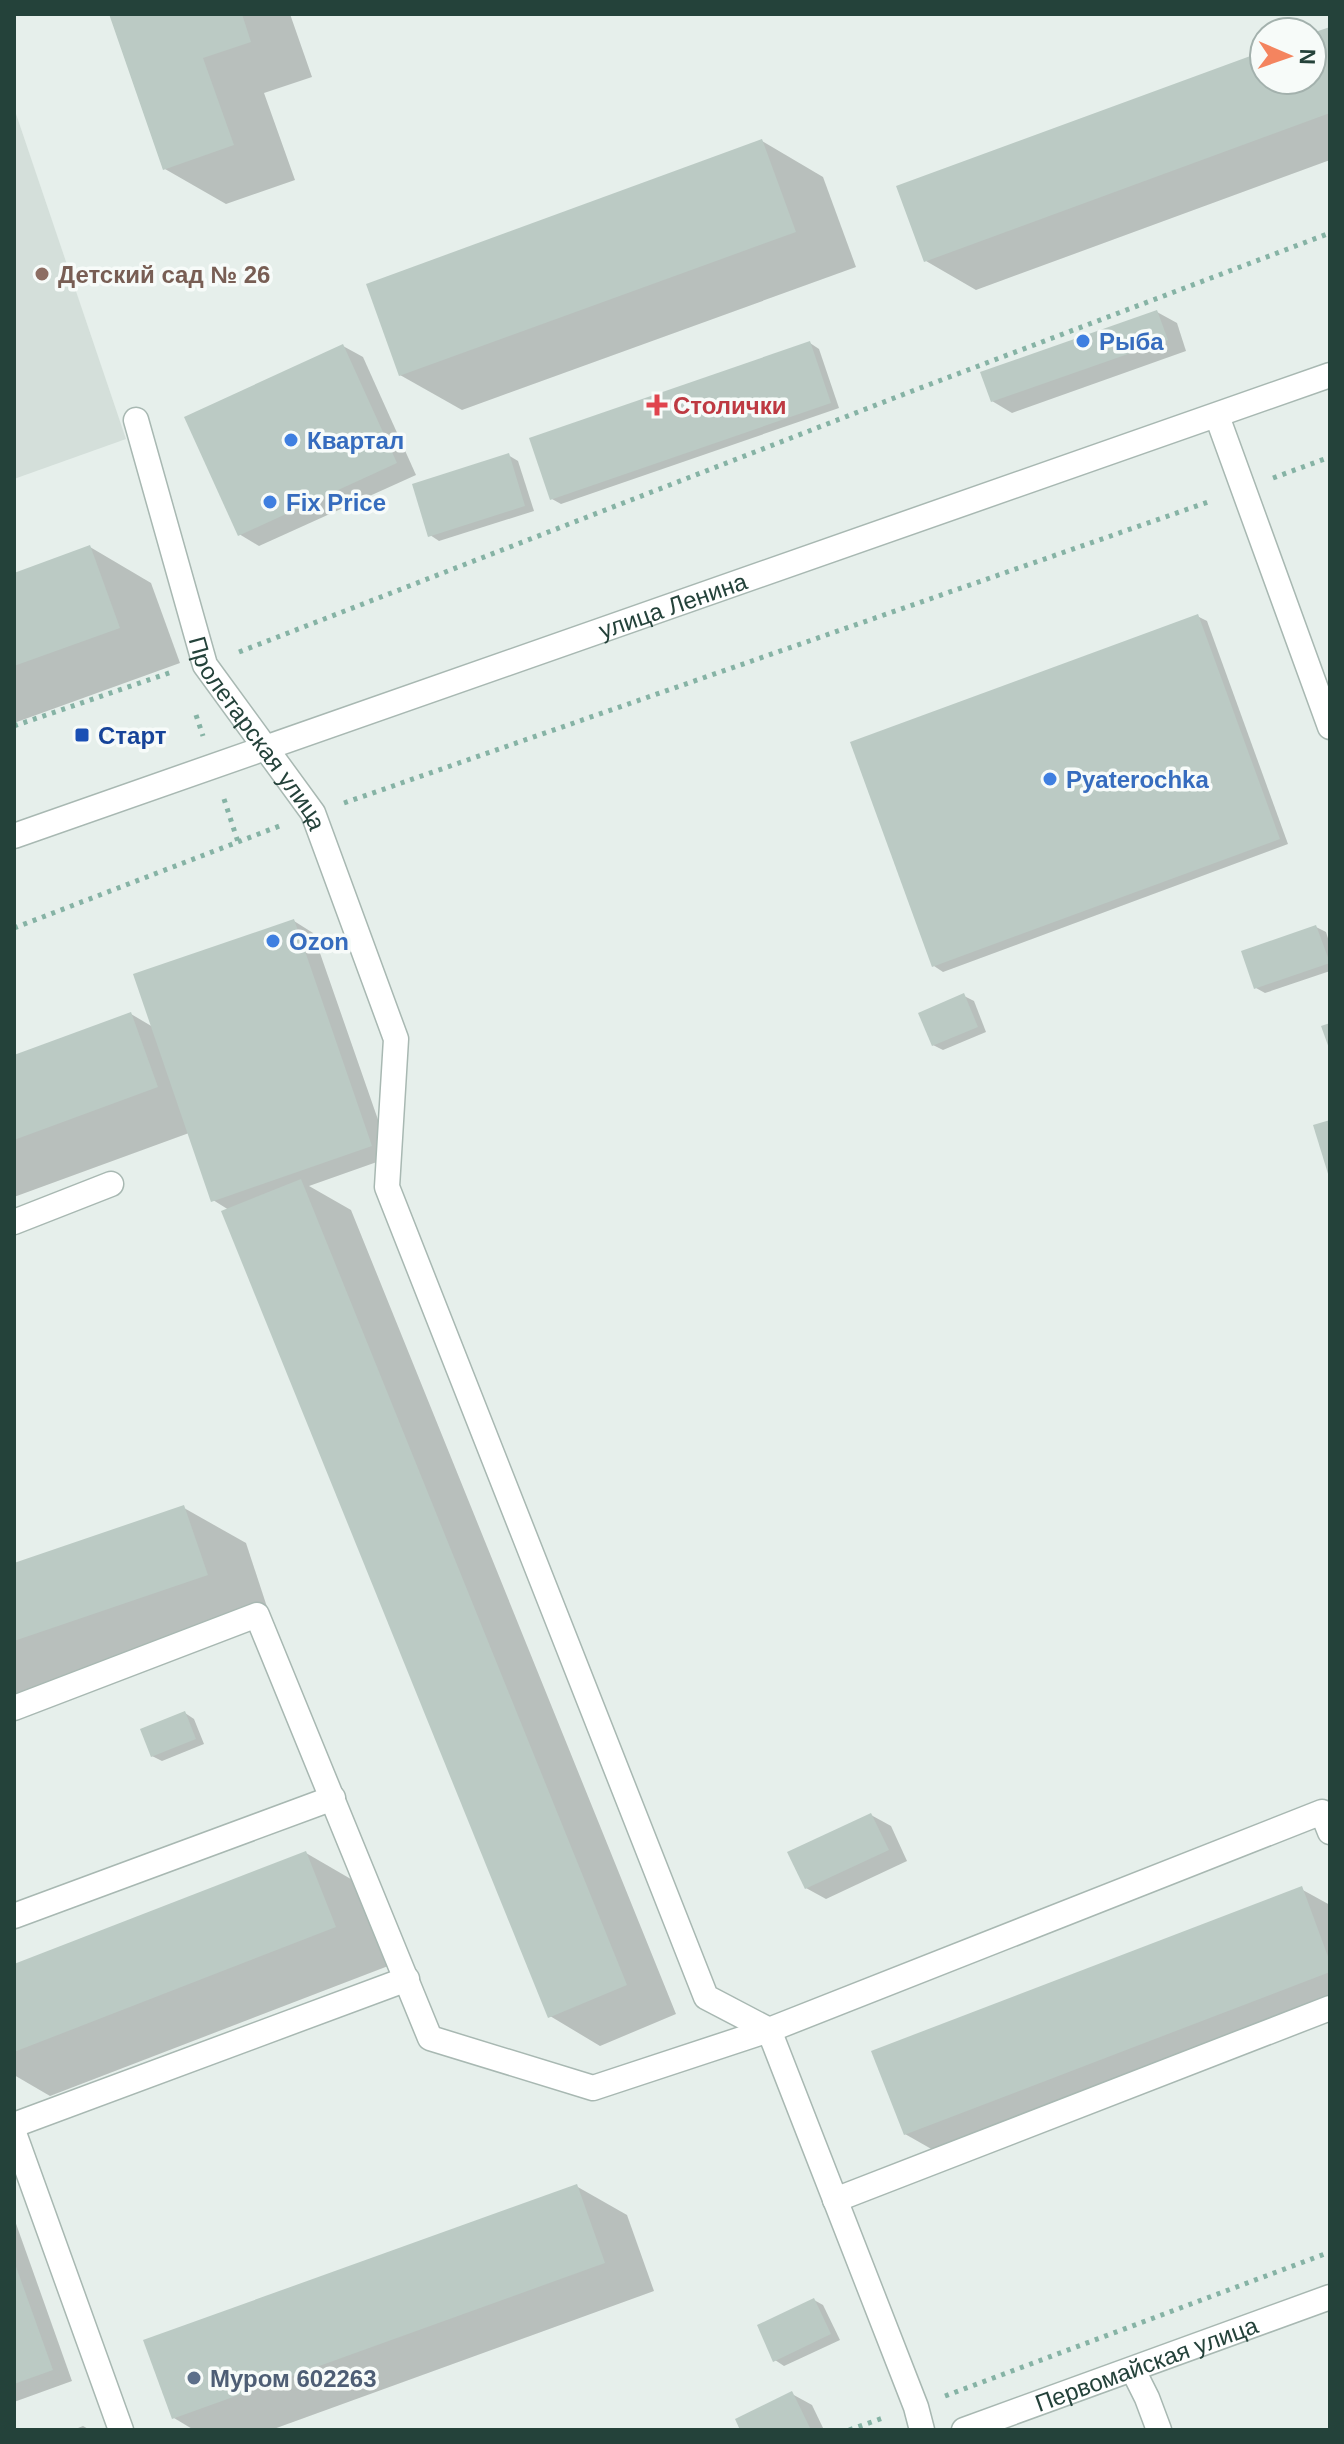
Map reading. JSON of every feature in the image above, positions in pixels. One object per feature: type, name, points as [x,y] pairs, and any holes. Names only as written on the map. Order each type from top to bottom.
[{"type":"street","name":"улица Ленина","points":[[14,836],[1330,375]]},
{"type":"street","points":[[1217,416],[1330,727]]},
{"type":"street","name":"Пролетарская улица","points":[[136,420],[205,665],[313,813],[396,1039],[387,1187],[706,1997],[769,2030]]},
{"type":"street","points":[[14,1222],[111,1184]]},
{"type":"street","points":[[14,1708],[257,1615],[430,2038],[593,2088],[769,2030],[1322,1812],[1330,1832]]},
{"type":"street","points":[[14,1916],[333,1798]]},
{"type":"street","points":[[14,2125],[407,1979]]},
{"type":"street","points":[[835,2200],[1330,2008]]},
{"type":"street","points":[[769,2030],[919,2418]]},
{"type":"street","points":[[14,2133],[121,2430]]},
{"type":"street","name":"Первомайская улица","points":[[964,2430],[1330,2297]]},
{"type":"street","points":[[1133,2370],[1159,2430]]},
{"type":"path","points":[[14,726],[181,669],[205,665],[1330,233]]},
{"type":"path","points":[[14,928],[313,813],[1243,490],[1330,457]]},
{"type":"path","points":[[849,2430],[919,2418],[1330,2252]]},
{"type":"shaded area","name":"Детский сад № 26","points":[[14,108],[126,439],[14,479]]},
{"type":"building","points":[[109,14],[242,14],[251,42],[203,58],[234,145],[163,170]]},
{"type":"building","points":[[1328,28],[1330,113],[924,262],[896,186],[1248,57],[1248,96],[1328,96]]},
{"type":"building","points":[[762,139],[796,232],[399,376],[366,284]]},
{"type":"building","points":[[1157,310],[1168,340],[991,402],[980,372]]},
{"type":"building","points":[[810,341],[831,403],[550,500],[529,438]]},
{"type":"building","name":"Квартал","points":[[343,344],[397,463],[238,536],[184,417]]},
{"type":"building","points":[[509,453],[525,506],[428,537],[412,484]]},
{"type":"building","points":[[90,545],[120,628],[14,666],[14,573]]},
{"type":"building","points":[[1198,614],[1280,839],[932,967],[850,742]]},
{"type":"building","points":[[294,919],[372,1146],[211,1202],[133,974]]},
{"type":"building","points":[[1316,925],[1330,963],[1254,989],[1241,951]]},
{"type":"building","points":[[964,993],[978,1027],[932,1046],[918,1013]]},
{"type":"building","points":[[131,1012],[158,1087],[14,1140],[14,1055]]},
{"type":"building","points":[[1330,1023],[1330,1051],[1321,1026]]},
{"type":"building","points":[[1330,1120],[1330,1177],[1329,1177],[1313,1125]]},
{"type":"building","points":[[301,1179],[627,1985],[548,2018],[221,1211]]},
{"type":"building","points":[[184,1505],[208,1575],[14,1641],[14,1563]]},
{"type":"building","points":[[185,1711],[196,1739],[151,1757],[140,1729]]},
{"type":"building","points":[[871,1813],[889,1850],[805,1889],[787,1852]]},
{"type":"building","points":[[306,1851],[336,1927],[14,2052],[14,1964]]},
{"type":"building","points":[[1302,1886],[1330,1962],[1330,1972],[904,2135],[871,2051]]},
{"type":"building","points":[[577,2184],[605,2263],[172,2419],[143,2340]]},
{"type":"building","points":[[14,2261],[53,2370],[14,2384]]},
{"type":"building","points":[[814,2298],[831,2334],[773,2362],[757,2325]]},
{"type":"building","points":[[792,2391],[810,2428],[740,2430],[735,2419]]},
{"type":"place","name":"Детский сад № 26","points":[[42,274]]},
{"type":"place","name":"Рыба","points":[[1083,341]]},
{"type":"place","name":"Столички","points":[[657,405]]},
{"type":"place","name":"Квартал","points":[[291,440]]},
{"type":"place","name":"Fix Price","points":[[270,502]]},
{"type":"place","name":"Старт","points":[[82,735]]},
{"type":"place","name":"Pyaterochka","points":[[1050,779]]},
{"type":"place","name":"Ozon","points":[[273,941]]},
{"type":"place","name":"Муром 602263","points":[[194,2378]]}]
